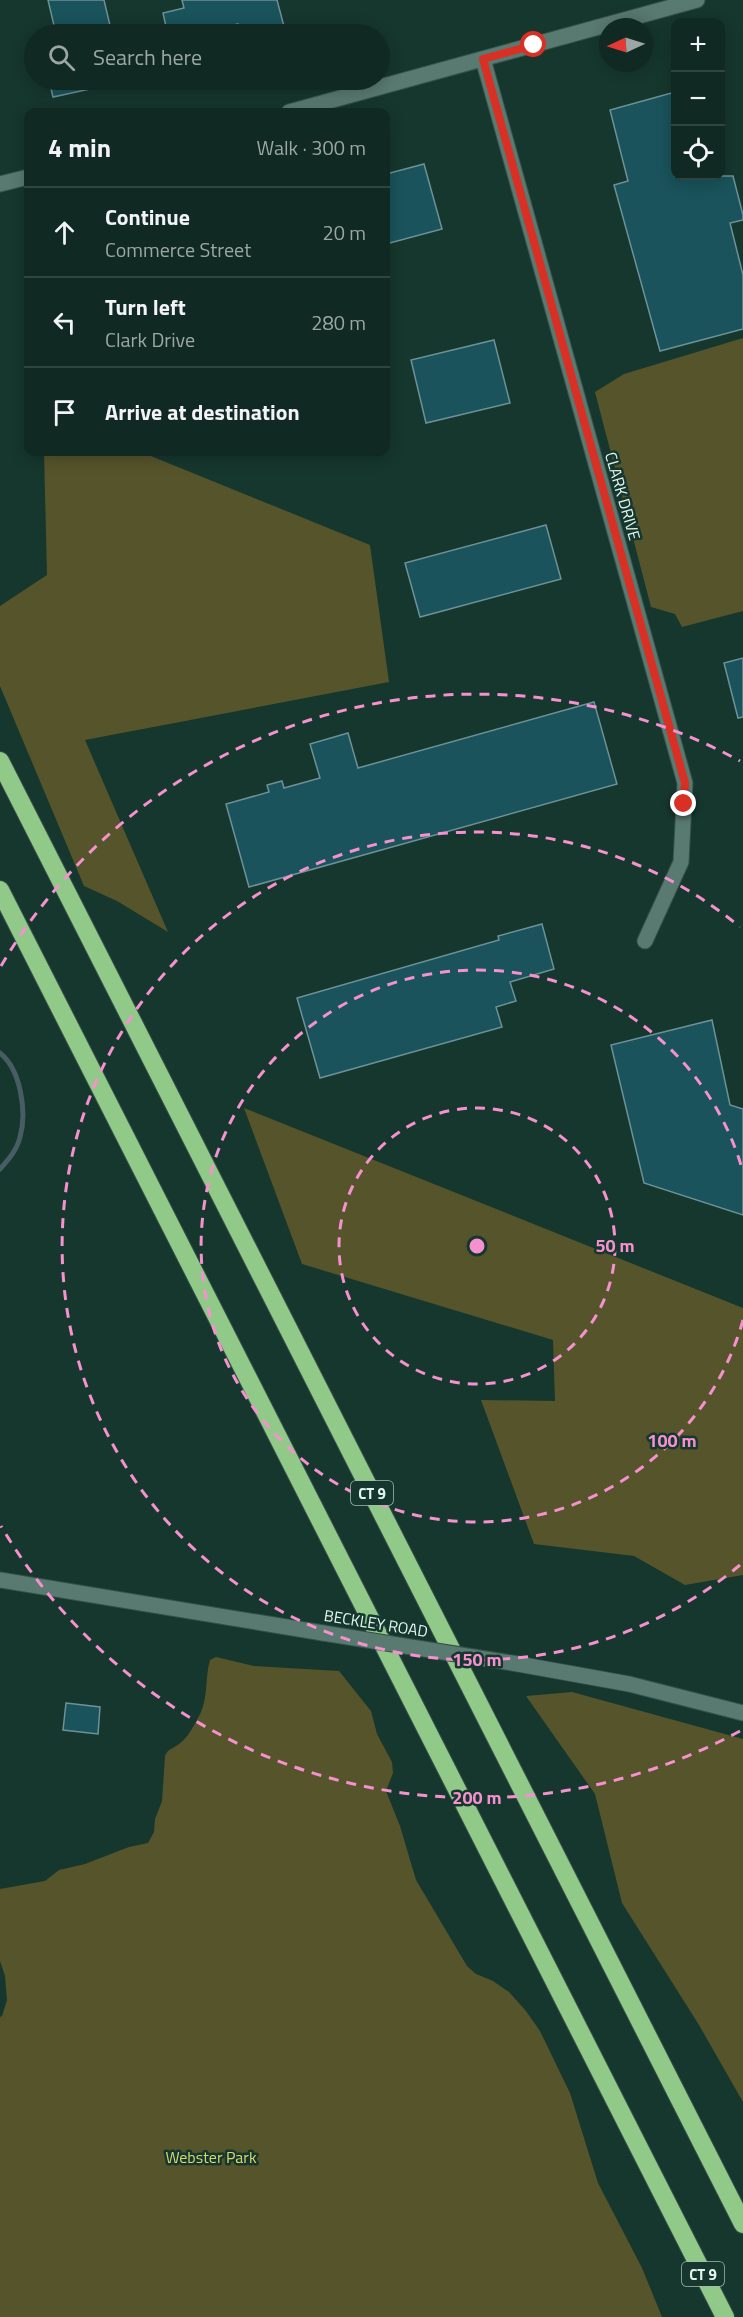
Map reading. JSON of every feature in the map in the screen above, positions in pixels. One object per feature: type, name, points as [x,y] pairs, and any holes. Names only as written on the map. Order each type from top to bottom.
[{"type":"highway","name":"CT 9","points":[[0,761],[743,2224]]},
{"type":"highway","name":"CT 9","points":[[0,890],[725,2317]]},
{"type":"street","points":[[390,84],[697,0]]},
{"type":"street","name":"CLARK DRIVE","points":[[483,59],[685,783],[681,862],[645,941]]},
{"type":"street","points":[[304,108],[370,90]]},
{"type":"street","points":[[0,184],[24,178]]},
{"type":"street","name":"BECKLEY ROAD","points":[[0,1580],[518,1664],[638,1686],[743,1713]]},
{"type":"green space","points":[[743,338],[743,611],[682,627],[675,614],[651,607],[595,392],[624,374]]},
{"type":"green space","points":[[44,456],[151,456],[370,545],[389,682],[85,740],[168,932],[117,901],[84,886],[0,686],[0,606],[47,575]]},
{"type":"green space","points":[[244,1108],[743,1308],[743,1575],[685,1585],[634,1556],[534,1544],[481,1400],[555,1401],[553,1340],[302,1264]]},
{"type":"green space","name":"Webster Park","points":[[216,1657],[254,1666],[339,1671],[371,1711],[377,1734],[392,1762],[393,1773],[386,1791],[400,1826],[416,1880],[467,1966],[476,1974],[493,1981],[509,1992],[540,2031],[570,2093],[598,2183],[642,2268],[662,2317],[0,2317],[0,2017],[7,2000],[5,1976],[0,1961],[0,1889],[45,1881],[59,1870],[85,1864],[129,1847],[148,1843],[154,1832],[155,1819],[162,1801],[166,1753],[186,1738],[192,1730],[205,1700],[210,1660]]},
{"type":"green space","points":[[572,1692],[743,1739],[743,2102],[699,2025],[622,1903],[595,1794],[526,1696]]},
{"type":"building","points":[[48,0],[104,0],[110,24],[54,24]]},
{"type":"building","points":[[182,0],[277,0],[283,24],[165,24],[163,13],[184,8]]},
{"type":"building","points":[[51,90],[85,90],[53,97]]},
{"type":"building","points":[[671,93],[671,180],[725,180],[725,176],[733,176],[743,215],[743,220],[730,223],[743,275],[743,329],[660,351],[614,185],[628,181],[610,110]]},
{"type":"building","points":[[424,164],[442,229],[390,243],[390,173]]},
{"type":"building","points":[[494,340],[510,403],[426,423],[411,360]]},
{"type":"building","points":[[546,525],[561,579],[420,617],[405,563]]},
{"type":"building","points":[[743,658],[743,717],[738,718],[724,663]]},
{"type":"building","points":[[594,702],[617,784],[249,887],[226,804],[269,792],[267,785],[282,781],[284,788],[320,778],[310,744],[348,733],[358,768]]},
{"type":"building","points":[[542,924],[554,969],[510,982],[516,1001],[496,1007],[502,1027],[320,1078],[297,998],[499,940],[498,936]]},
{"type":"building","points":[[712,1020],[730,1105],[743,1109],[743,1215],[644,1183],[611,1045]]},
{"type":"building","points":[[66,1703],[100,1707],[98,1734],[63,1730]]},
{"type":"waterway","points":[[0,1053],[7,1060],[17,1080],[23,1116],[17,1146],[0,1169]]},
{"type":"route","points":[[534,45],[483,59],[685,783],[684,804]]}]
